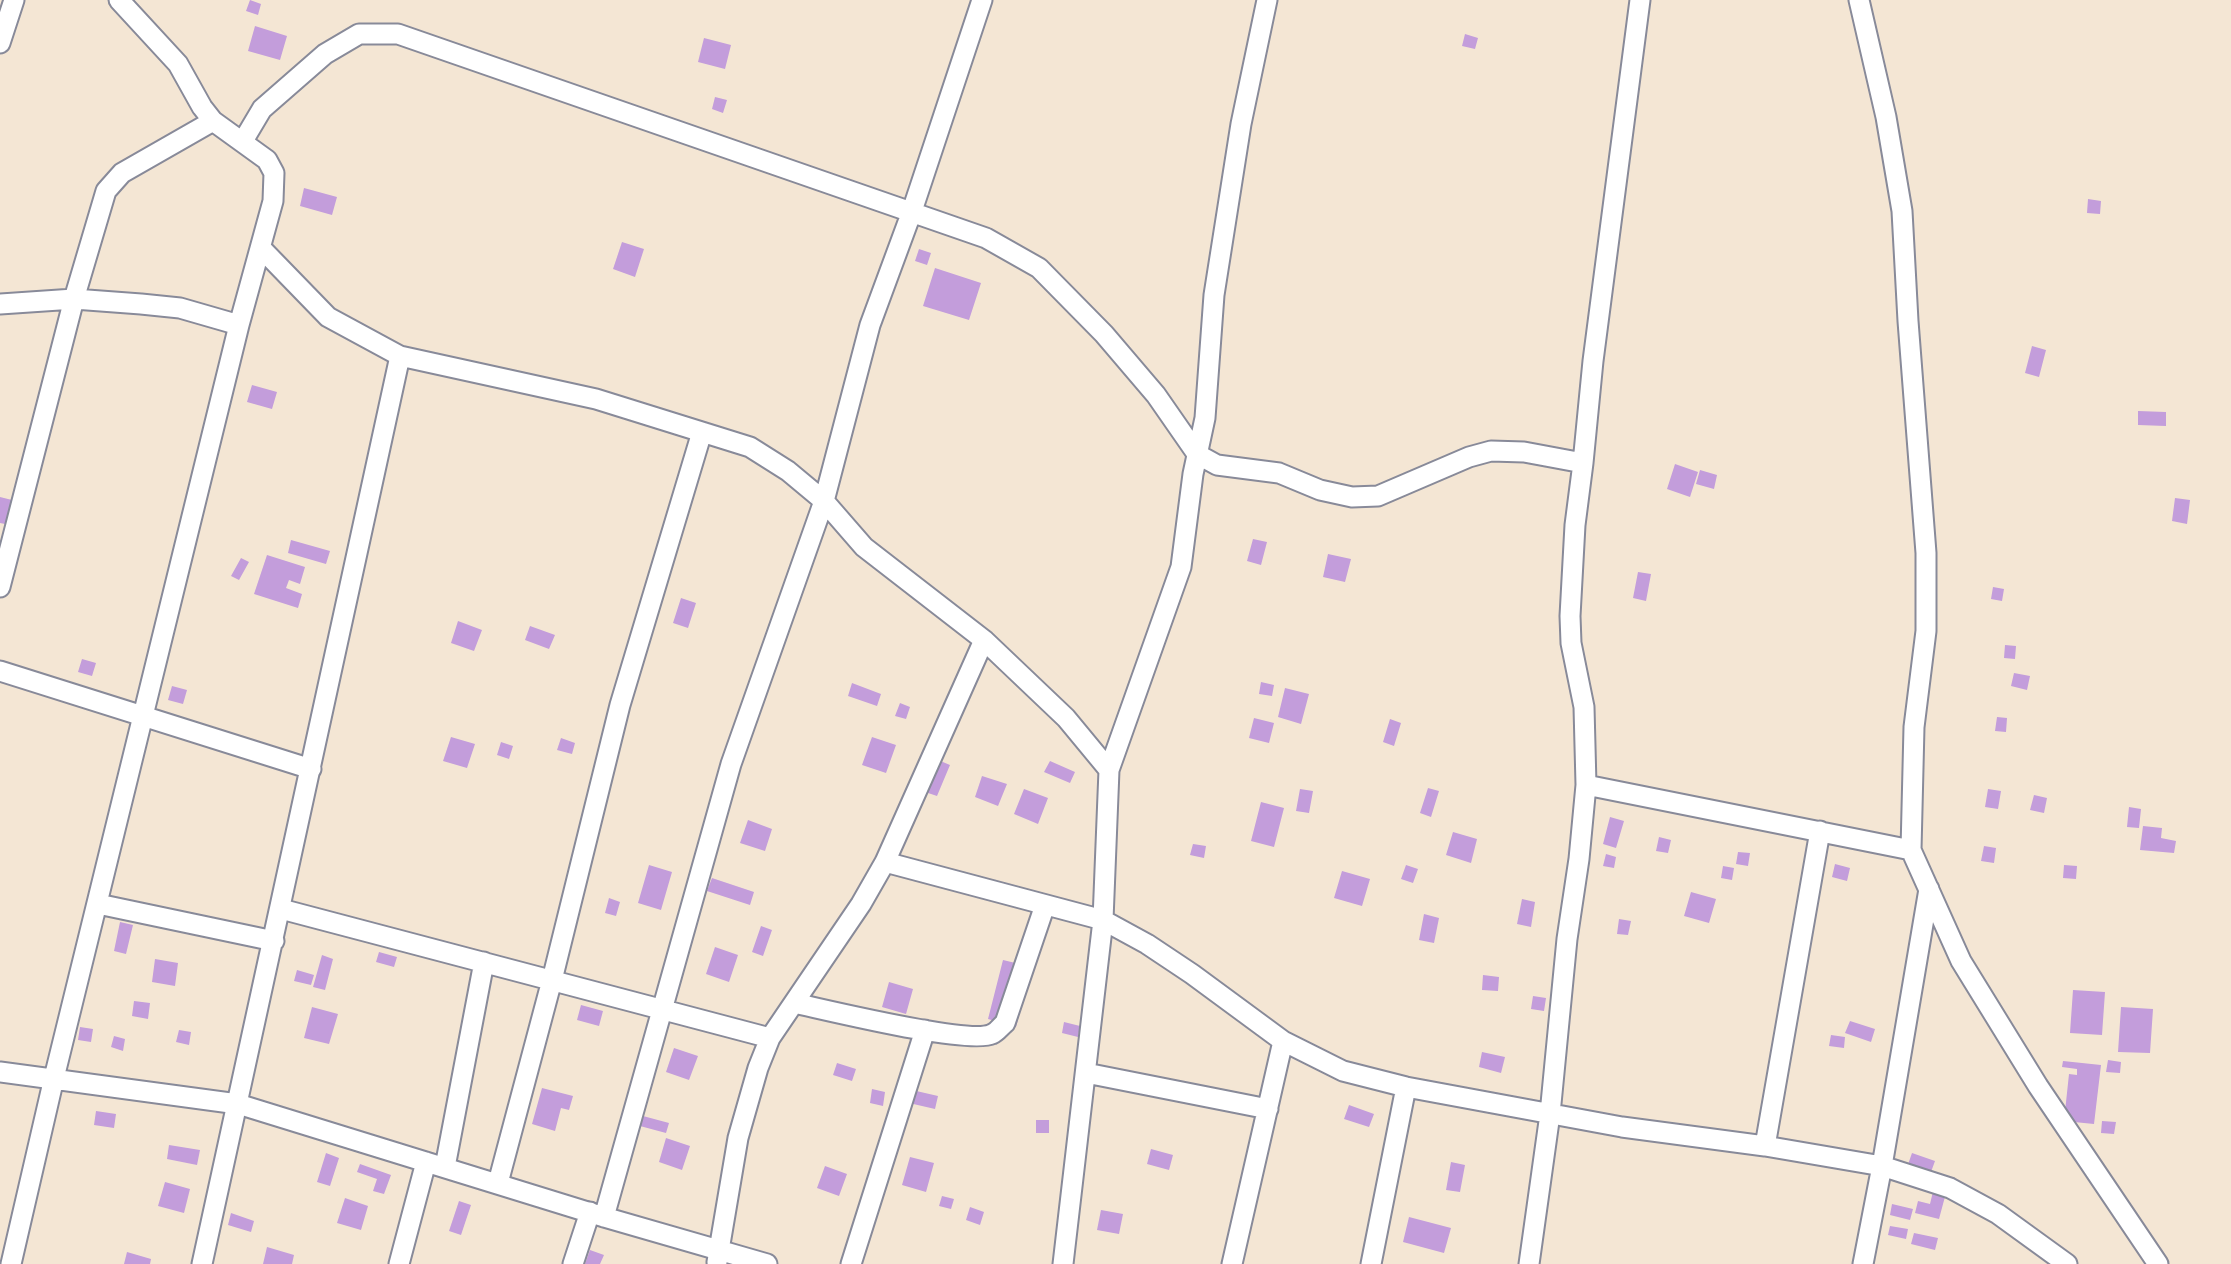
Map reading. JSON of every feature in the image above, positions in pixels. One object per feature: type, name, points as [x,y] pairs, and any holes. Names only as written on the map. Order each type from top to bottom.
[{"type":"street","points":[[0,43],[15,0]]},
{"type":"street","points":[[11,1264],[54,1077],[272,201],[274,173],[267,160],[213,121],[177,64],[119,0]]},
{"type":"street","points":[[573,1264],[597,1215],[662,1010],[732,764],[824,502],[870,325],[911,214],[982,0]]},
{"type":"street","points":[[1063,1264],[1103,920],[1109,770],[1181,567],[1197,454],[1205,418],[1214,295],[1241,124],[1267,0]]},
{"type":"street","points":[[1529,1264],[1550,1114],[1567,939],[1579,859],[1586,785],[1584,707],[1571,643],[1575,525],[1593,361],[1640,0]]},
{"type":"street","points":[[1859,0],[1886,117],[1902,211],[1926,553],[1926,631],[1914,727],[1911,850],[1961,961],[2038,1086],[2158,1264]]},
{"type":"street","points":[[243,141],[262,109],[325,54],[359,34],[398,34],[986,238],[1039,268],[1104,334],[1156,395],[1197,454],[1217,465],[1279,473],[1320,490],[1352,497],[1378,496],[1491,450],[1524,452],[1583,463]]},
{"type":"street","points":[[0,587],[74,299],[106,191],[122,173],[213,121]]},
{"type":"street","points":[[261,248],[328,317],[400,356],[596,399],[750,447],[788,471],[824,502],[864,547],[984,640],[1066,718],[1109,770]]},
{"type":"street","points":[[0,304],[74,299],[180,308],[239,325]]},
{"type":"street","points":[[202,1264],[400,356]]},
{"type":"street","points":[[498,1183],[552,980],[620,705],[702,432]]},
{"type":"street","points":[[718,1258],[738,1138],[758,1068],[770,1038],[861,904],[885,862],[984,640]]},
{"type":"street","points":[[0,671],[311,769]]},
{"type":"street","points":[[1586,785],[1911,850]]},
{"type":"street","points":[[1765,1146],[1819,831]]},
{"type":"street","points":[[885,862],[1103,920],[1147,944],[1192,974],[1283,1041],[1343,1071],[1406,1087],[1633,1129],[1765,1146],[1882,1166],[1951,1188],[1998,1214],[2067,1264]]},
{"type":"street","points":[[1863,1264],[1929,889]]},
{"type":"street","points":[[98,904],[274,941]]},
{"type":"street","points":[[794,1003],[925,1030],[992,1034],[1005,1023],[1045,905]]},
{"type":"street","points":[[281,909],[770,1038]]},
{"type":"street","points":[[445,1167],[484,962]]},
{"type":"street","points":[[851,1264],[925,1030]]},
{"type":"street","points":[[1232,1264],[1283,1041]]},
{"type":"street","points":[[0,1072],[54,1077],[238,1104],[498,1183],[718,1258],[767,1264]]},
{"type":"street","points":[[1086,1073],[1268,1109]]},
{"type":"street","points":[[1371,1264],[1406,1087]]},
{"type":"street","points":[[399,1264],[426,1162]]},
{"type":"building","points":[[250,0],[261,4],[258,15],[246,11]]},
{"type":"building","points":[[255,26],[287,36],[280,60],[248,51]]},
{"type":"building","points":[[1465,34],[1478,38],[1475,49],[1462,46]]},
{"type":"building","points":[[704,38],[731,45],[725,69],[698,62]]},
{"type":"building","points":[[715,97],[727,100],[723,113],[712,109]]},
{"type":"building","points":[[304,188],[337,197],[332,215],[300,206]]},
{"type":"building","points":[[2088,199],[2101,201],[2100,214],[2087,213]]},
{"type":"building","points":[[622,242],[644,249],[635,277],[613,269]]},
{"type":"building","points":[[919,249],[931,253],[927,265],[915,261]]},
{"type":"building","points":[[935,268],[981,283],[969,320],[923,306]]},
{"type":"building","points":[[2032,346],[2046,350],[2039,377],[2025,373]]},
{"type":"building","points":[[252,385],[277,392],[272,409],[247,402]]},
{"type":"building","points":[[2138,411],[2166,412],[2166,426],[2138,425]]},
{"type":"building","points":[[1675,464],[1698,472],[1690,497],[1667,489]]},
{"type":"building","points":[[1700,470],[1717,475],[1714,489],[1696,484]]},
{"type":"building","points":[[0,497],[12,500],[5,524],[0,523]]},
{"type":"building","points":[[2175,498],[2190,500],[2187,524],[2172,521]]},
{"type":"building","points":[[1253,539],[1267,542],[1261,565],[1247,561]]},
{"type":"building","points":[[291,540],[330,551],[326,564],[288,553]]},
{"type":"building","points":[[1328,554],[1351,559],[1345,582],[1323,577]]},
{"type":"building","points":[[267,555],[305,567],[300,584],[289,580],[286,588],[302,594],[298,608],[254,594]]},
{"type":"building","points":[[241,558],[249,562],[239,580],[231,576]]},
{"type":"building","points":[[1638,572],[1651,574],[1646,601],[1633,598]]},
{"type":"building","points":[[1993,587],[2004,589],[2002,601],[1991,599]]},
{"type":"building","points":[[681,598],[696,603],[688,628],[673,623]]},
{"type":"building","points":[[458,621],[482,630],[474,651],[451,643]]},
{"type":"building","points":[[530,626],[555,635],[549,649],[525,640]]},
{"type":"building","points":[[2005,645],[2016,646],[2015,659],[2004,658]]},
{"type":"building","points":[[82,659],[96,663],[92,676],[78,672]]},
{"type":"building","points":[[2014,673],[2030,676],[2027,690],[2011,686]]},
{"type":"building","points":[[1261,682],[1274,685],[1272,696],[1259,694]]},
{"type":"building","points":[[852,683],[881,694],[877,706],[848,696]]},
{"type":"building","points":[[172,686],[187,690],[183,704],[168,700]]},
{"type":"building","points":[[1285,688],[1309,694],[1301,724],[1278,717]]},
{"type":"building","points":[[900,703],[910,707],[906,719],[895,716]]},
{"type":"building","points":[[1997,717],[2007,718],[2006,732],[1995,731]]},
{"type":"building","points":[[1254,718],[1274,723],[1269,743],[1249,738]]},
{"type":"building","points":[[1390,719],[1401,723],[1394,746],[1383,742]]},
{"type":"building","points":[[451,737],[475,744],[467,768],[443,761]]},
{"type":"building","points":[[872,737],[896,745],[886,773],[862,765]]},
{"type":"building","points":[[561,738],[575,743],[572,754],[557,750]]},
{"type":"building","points":[[501,742],[513,746],[509,759],[497,755]]},
{"type":"building","points":[[938,760],[950,765],[937,796],[925,792]]},
{"type":"building","points":[[1050,761],[1075,772],[1070,783],[1044,772]]},
{"type":"building","points":[[982,776],[1007,784],[998,806],[975,797]]},
{"type":"building","points":[[1428,788],[1439,791],[1431,817],[1420,813]]},
{"type":"building","points":[[1024,789],[1048,798],[1038,824],[1014,814]]},
{"type":"building","points":[[1300,789],[1313,791],[1309,813],[1296,811]]},
{"type":"building","points":[[1988,789],[2001,791],[1998,809],[1985,807]]},
{"type":"building","points":[[2034,795],[2047,798],[2044,813],[2030,810]]},
{"type":"building","points":[[1261,802],[1284,808],[1274,847],[1251,841]]},
{"type":"building","points":[[2129,807],[2141,809],[2139,828],[2127,827]]},
{"type":"building","points":[[1610,817],[1624,821],[1616,848],[1603,844]]},
{"type":"building","points":[[748,820],[772,829],[765,851],[740,843]]},
{"type":"building","points":[[2143,826],[2162,828],[2161,838],[2176,841],[2174,853],[2140,850]]},
{"type":"building","points":[[1453,832],[1477,839],[1471,863],[1446,855]]},
{"type":"building","points":[[1659,837],[1671,840],[1668,853],[1656,851]]},
{"type":"building","points":[[1193,844],[1206,846],[1204,858],[1190,855]]},
{"type":"building","points":[[1984,846],[1996,848],[1994,863],[1981,861]]},
{"type":"building","points":[[1738,852],[1750,853],[1748,866],[1736,864]]},
{"type":"building","points":[[1606,854],[1616,857],[1614,868],[1603,866]]},
{"type":"building","points":[[1835,864],[1850,868],[1847,881],[1832,877]]},
{"type":"building","points":[[649,865],[672,872],[661,910],[638,903]]},
{"type":"building","points":[[1406,865],[1418,869],[1413,883],[1401,879]]},
{"type":"building","points":[[2064,865],[2077,866],[2076,879],[2063,878]]},
{"type":"building","points":[[1723,866],[1734,868],[1732,880],[1721,878]]},
{"type":"building","points":[[1342,871],[1370,879],[1362,906],[1334,898]]},
{"type":"building","points":[[712,878],[754,892],[750,905],[707,891]]},
{"type":"building","points":[[1691,892],[1716,899],[1709,923],[1684,916]]},
{"type":"building","points":[[609,898],[620,902],[616,916],[605,913]]},
{"type":"building","points":[[1522,899],[1535,902],[1531,927],[1517,924]]},
{"type":"building","points":[[1424,914],[1439,918],[1434,943],[1419,940]]},
{"type":"building","points":[[1619,919],[1631,921],[1628,935],[1617,934]]},
{"type":"building","points":[[120,922],[133,925],[126,954],[114,951]]},
{"type":"building","points":[[761,926],[772,930],[763,956],[752,952]]},
{"type":"building","points":[[715,947],[738,955],[729,982],[706,974]]},
{"type":"building","points":[[379,952],[397,957],[394,967],[376,962]]},
{"type":"building","points":[[322,955],[333,959],[325,990],[313,987]]},
{"type":"building","points":[[155,959],[178,963],[175,986],[152,982]]},
{"type":"building","points":[[1003,960],[1032,967],[1016,1027],[988,1019]]},
{"type":"building","points":[[297,970],[314,975],[311,985],[294,981]]},
{"type":"building","points":[[1483,975],[1499,977],[1498,991],[1482,990]]},
{"type":"building","points":[[889,982],[913,989],[906,1014],[882,1007]]},
{"type":"building","points":[[2073,990],[2105,992],[2102,1035],[2070,1033]]},
{"type":"building","points":[[1533,996],[1546,998],[1544,1011],[1531,1009]]},
{"type":"building","points":[[134,1001],[150,1003],[148,1019],[132,1016]]},
{"type":"building","points":[[581,1005],[603,1011],[599,1026],[577,1020]]},
{"type":"building","points":[[312,1007],[338,1014],[329,1044],[304,1038]]},
{"type":"building","points":[[2121,1007],[2153,1009],[2150,1053],[2118,1052]]},
{"type":"building","points":[[1850,1021],[1875,1029],[1871,1042],[1845,1033]]},
{"type":"building","points":[[1064,1022],[1080,1026],[1078,1037],[1062,1033]]},
{"type":"building","points":[[80,1027],[93,1029],[91,1042],[78,1040]]},
{"type":"building","points":[[179,1030],[191,1032],[189,1045],[176,1042]]},
{"type":"building","points":[[1831,1035],[1845,1037],[1844,1048],[1829,1046]]},
{"type":"building","points":[[114,1036],[125,1039],[123,1051],[111,1047]]},
{"type":"building","points":[[674,1048],[698,1056],[689,1080],[666,1072]]},
{"type":"building","points":[[1482,1052],[1505,1057],[1501,1073],[1479,1067]]},
{"type":"building","points":[[2108,1060],[2121,1062],[2120,1073],[2106,1072]]},
{"type":"building","points":[[2063,1061],[2101,1065],[2094,1124],[2064,1121],[2069,1074],[2077,1075],[2077,1069],[2062,1067]]},
{"type":"building","points":[[837,1063],[856,1069],[852,1081],[833,1075]]},
{"type":"building","points":[[542,1088],[573,1096],[569,1110],[561,1108],[555,1131],[532,1124]]},
{"type":"building","points":[[872,1089],[885,1092],[883,1106],[870,1103]]},
{"type":"building","points":[[912,1090],[938,1096],[935,1109],[909,1103]]},
{"type":"building","points":[[1349,1105],[1374,1114],[1369,1127],[1344,1119]]},
{"type":"building","points":[[96,1111],[116,1114],[114,1128],[94,1125]]},
{"type":"building","points":[[643,1116],[669,1123],[666,1133],[640,1126]]},
{"type":"building","points":[[1036,1120],[1049,1120],[1049,1133],[1036,1133]]},
{"type":"building","points":[[2102,1121],[2116,1122],[2114,1134],[2101,1133]]},
{"type":"building","points":[[666,1138],[690,1146],[682,1170],[659,1162]]},
{"type":"building","points":[[169,1145],[200,1150],[197,1165],[167,1159]]},
{"type":"building","points":[[1151,1149],[1173,1155],[1169,1170],[1147,1164]]},
{"type":"building","points":[[326,1153],[339,1158],[330,1186],[317,1182]]},
{"type":"building","points":[[1912,1153],[1935,1161],[1931,1172],[1904,1176]]},
{"type":"building","points":[[910,1157],[934,1163],[926,1192],[902,1185]]},
{"type":"building","points":[[1451,1162],[1465,1165],[1460,1192],[1446,1190]]},
{"type":"building","points":[[360,1164],[391,1175],[384,1194],[373,1191],[377,1179],[357,1172]]},
{"type":"building","points":[[825,1166],[847,1174],[839,1196],[817,1188]]},
{"type":"building","points":[[1937,1175],[1950,1178],[1939,1219],[1915,1213],[1918,1201],[1930,1204]]},
{"type":"building","points":[[165,1182],[190,1189],[184,1213],[158,1206]]},
{"type":"building","points":[[942,1196],[954,1199],[951,1209],[939,1206]]},
{"type":"building","points":[[345,1198],[368,1206],[361,1230],[337,1223]]},
{"type":"building","points":[[459,1201],[471,1205],[461,1235],[449,1231]]},
{"type":"building","points":[[1892,1204],[1913,1209],[1910,1220],[1890,1215]]},
{"type":"building","points":[[970,1207],[984,1212],[980,1225],[966,1220]]},
{"type":"building","points":[[1101,1210],[1123,1214],[1119,1234],[1097,1230]]},
{"type":"building","points":[[231,1213],[254,1221],[251,1232],[228,1225]]},
{"type":"building","points":[[1409,1217],[1451,1228],[1444,1253],[1403,1242]]},
{"type":"building","points":[[1890,1226],[1908,1229],[1906,1239],[1888,1235]]},
{"type":"building","points":[[1914,1233],[1938,1238],[1935,1250],[1911,1244]]},
{"type":"building","points":[[267,1247],[294,1255],[292,1264],[263,1264]]},
{"type":"building","points":[[590,1250],[604,1255],[600,1264],[585,1264]]},
{"type":"building","points":[[127,1252],[151,1259],[150,1264],[124,1264]]}]
